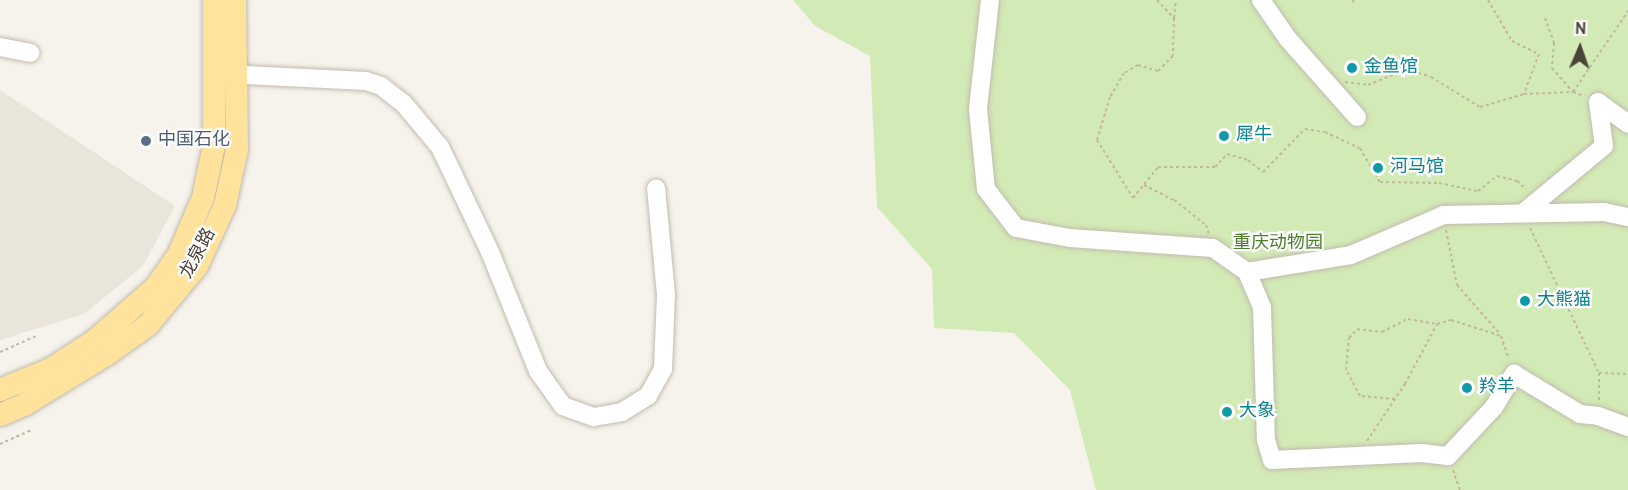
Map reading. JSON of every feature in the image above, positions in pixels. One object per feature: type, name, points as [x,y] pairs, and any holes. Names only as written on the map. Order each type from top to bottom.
[{"type":"main road","name":"龙泉路","points":[[0,414],[24,405],[106,355],[148,325],[197,266],[225,205],[237,149],[214,0]]},
{"type":"main road","name":"龙泉路","points":[[0,390],[50,370],[134,310],[178,256],[203,198],[227,74],[235,0]]},
{"type":"street","points":[[990,0],[978,109],[986,189],[1016,228],[1070,238],[1213,248],[1247,272],[1262,307],[1266,440],[1272,460],[1357,456],[1448,456],[1494,406],[1514,374],[1580,414],[1598,416],[1628,427]]},
{"type":"street","points":[[1262,0],[1288,39],[1357,117]]},
{"type":"street","points":[[0,47],[30,53]]},
{"type":"street","points":[[227,74],[366,81],[381,87],[404,104],[440,147],[490,252],[538,371],[563,406],[594,417],[622,412],[648,396],[663,369],[666,296],[656,188]]},
{"type":"street","points":[[1598,102],[1628,124]]},
{"type":"street","points":[[1523,213],[1604,146],[1598,102]]},
{"type":"street","points":[[1247,272],[1351,255],[1444,215],[1604,212],[1628,217]]},
{"type":"street","points":[[0,383],[50,370]]},
{"type":"street","points":[[0,420],[24,405]]},
{"type":"path","points":[[1157,0],[1174,18]]},
{"type":"path","points":[[1176,0],[1173,56],[1158,71],[1138,65],[1124,73],[1110,97],[1097,140],[1133,198],[1158,167],[1215,167],[1227,154],[1248,160],[1263,172],[1305,129],[1325,132],[1360,148],[1380,182],[1439,183],[1478,190],[1497,176],[1517,181],[1532,194],[1523,213],[1599,373],[1598,416]]},
{"type":"path","points":[[1488,0],[1512,41],[1539,54],[1524,94]]},
{"type":"path","points":[[1573,92],[1628,11]]},
{"type":"path","points":[[1545,18],[1554,43],[1552,68],[1573,92]]},
{"type":"path","points":[[1331,87],[1350,80],[1368,85],[1407,69],[1431,77],[1480,107],[1524,94],[1573,92],[1598,102]]},
{"type":"path","points":[[1144,185],[1174,200],[1206,225],[1213,248]]},
{"type":"path","points":[[1444,215],[1457,285],[1500,336],[1514,374]]},
{"type":"path","points":[[1395,399],[1360,396],[1346,370],[1349,338],[1357,329],[1382,332],[1408,319],[1437,324],[1451,320],[1500,336]]},
{"type":"path","points":[[1357,456],[1395,399],[1437,324]]},
{"type":"path","points":[[0,352],[36,336]]},
{"type":"path","points":[[1599,373],[1628,374]]},
{"type":"path","points":[[0,438],[1,443],[32,430]]},
{"type":"path","points":[[1448,456],[1460,490]]},
{"type":"shaded area","points":[[0,90],[175,206],[143,266],[84,314],[0,340]]},
{"type":"green space","name":"重庆动物园","points":[[793,0],[1628,0],[1628,490],[1096,490],[1070,390],[1014,333],[934,328],[932,269],[877,207],[870,56],[815,26]]},
{"type":"place","name":"金鱼馆","points":[[1352,68]]},
{"type":"place","name":"犀牛","points":[[1224,136]]},
{"type":"place","name":"中国石化","points":[[146,141]]},
{"type":"place","name":"河马馆","points":[[1378,168]]},
{"type":"place","name":"大熊猫","points":[[1525,301]]},
{"type":"place","name":"羚羊","points":[[1467,388]]},
{"type":"place","name":"大象","points":[[1227,412]]}]
